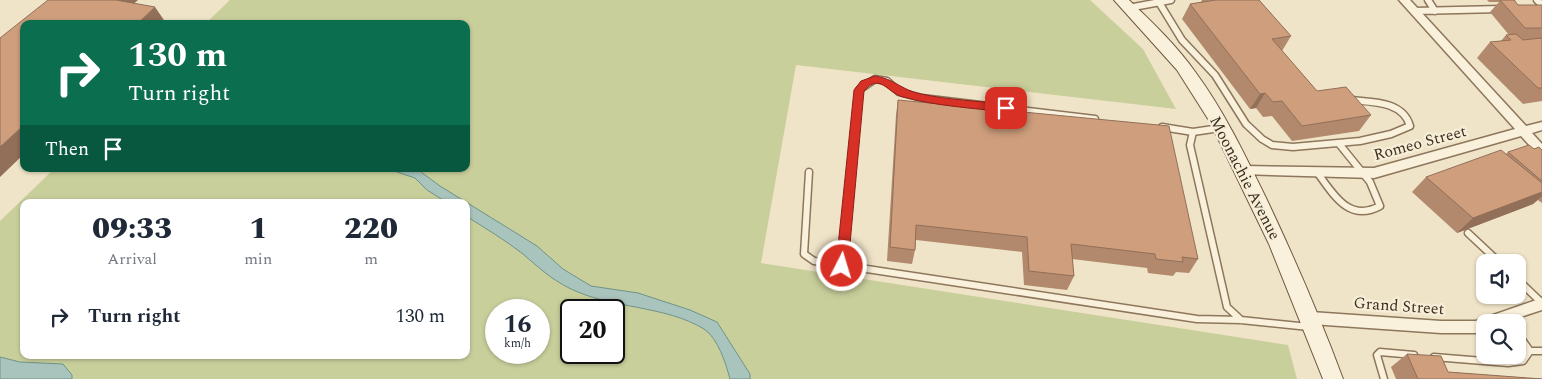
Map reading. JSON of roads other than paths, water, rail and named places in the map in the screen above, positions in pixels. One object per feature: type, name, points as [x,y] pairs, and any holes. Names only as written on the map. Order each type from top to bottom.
[{"type":"main road","name":"Moonachie Avenue","points":[[1125,4],[1163,43],[1189,76],[1222,128],[1244,170],[1313,323],[1333,379]]},
{"type":"street","points":[[1404,0],[1542,152]]},
{"type":"street","name":"Romeo Street","points":[[1244,170],[1374,173],[1542,126]]},
{"type":"street","points":[[1520,314],[1542,304]]},
{"type":"street","name":"Grand Street","points":[[1313,323],[1476,327]]},
{"type":"lane","points":[[1125,4],[1152,2],[1160,4],[1171,0]]},
{"type":"lane","points":[[1428,0],[1435,11]]},
{"type":"lane","points":[[1532,8],[1542,6],[1537,0]]},
{"type":"lane","points":[[1160,4],[1168,13],[1178,36],[1215,75],[1237,112],[1264,141],[1274,146],[1286,147],[1329,143],[1340,145],[1400,132],[1410,126],[1410,120],[1402,112],[1392,107],[1340,98]]},
{"type":"lane","points":[[1414,11],[1513,9]]},
{"type":"lane","points":[[842,266],[859,90],[864,84],[875,79],[887,81],[900,92],[922,98],[1100,120]]},
{"type":"lane","points":[[1151,125],[1193,132],[1222,128]]},
{"type":"lane","points":[[1193,132],[1190,145],[1215,262],[1227,307],[1242,320]]},
{"type":"lane","points":[[1317,172],[1345,206],[1355,211],[1366,212],[1380,206],[1380,200],[1363,172],[1340,145]]},
{"type":"lane","points":[[808,172],[804,254],[814,261],[1197,319],[1313,323]]},
{"type":"lane","points":[[1468,233],[1490,254]]},
{"type":"lane","points":[[1526,288],[1542,304]]},
{"type":"lane","points":[[1526,345],[1530,351]]},
{"type":"lane","points":[[1530,351],[1542,351]]},
{"type":"lane","points":[[1429,356],[1508,363],[1523,361],[1530,351]]},
{"type":"lane","points":[[1384,379],[1376,355],[1380,352],[1420,355]]},
{"type":"water","points":[[397,172],[421,172],[461,199],[441,199],[427,190],[415,178]]},
{"type":"water","points":[[470,204],[537,246],[563,269],[591,286],[638,293],[690,310],[717,322],[750,374],[750,379],[730,379],[724,359],[717,345],[704,329],[672,315],[625,305],[625,299],[599,299],[585,295],[556,281],[516,249],[470,218]]},
{"type":"water","points":[[0,357],[20,362],[63,364],[72,375],[72,379],[0,379]]}]
